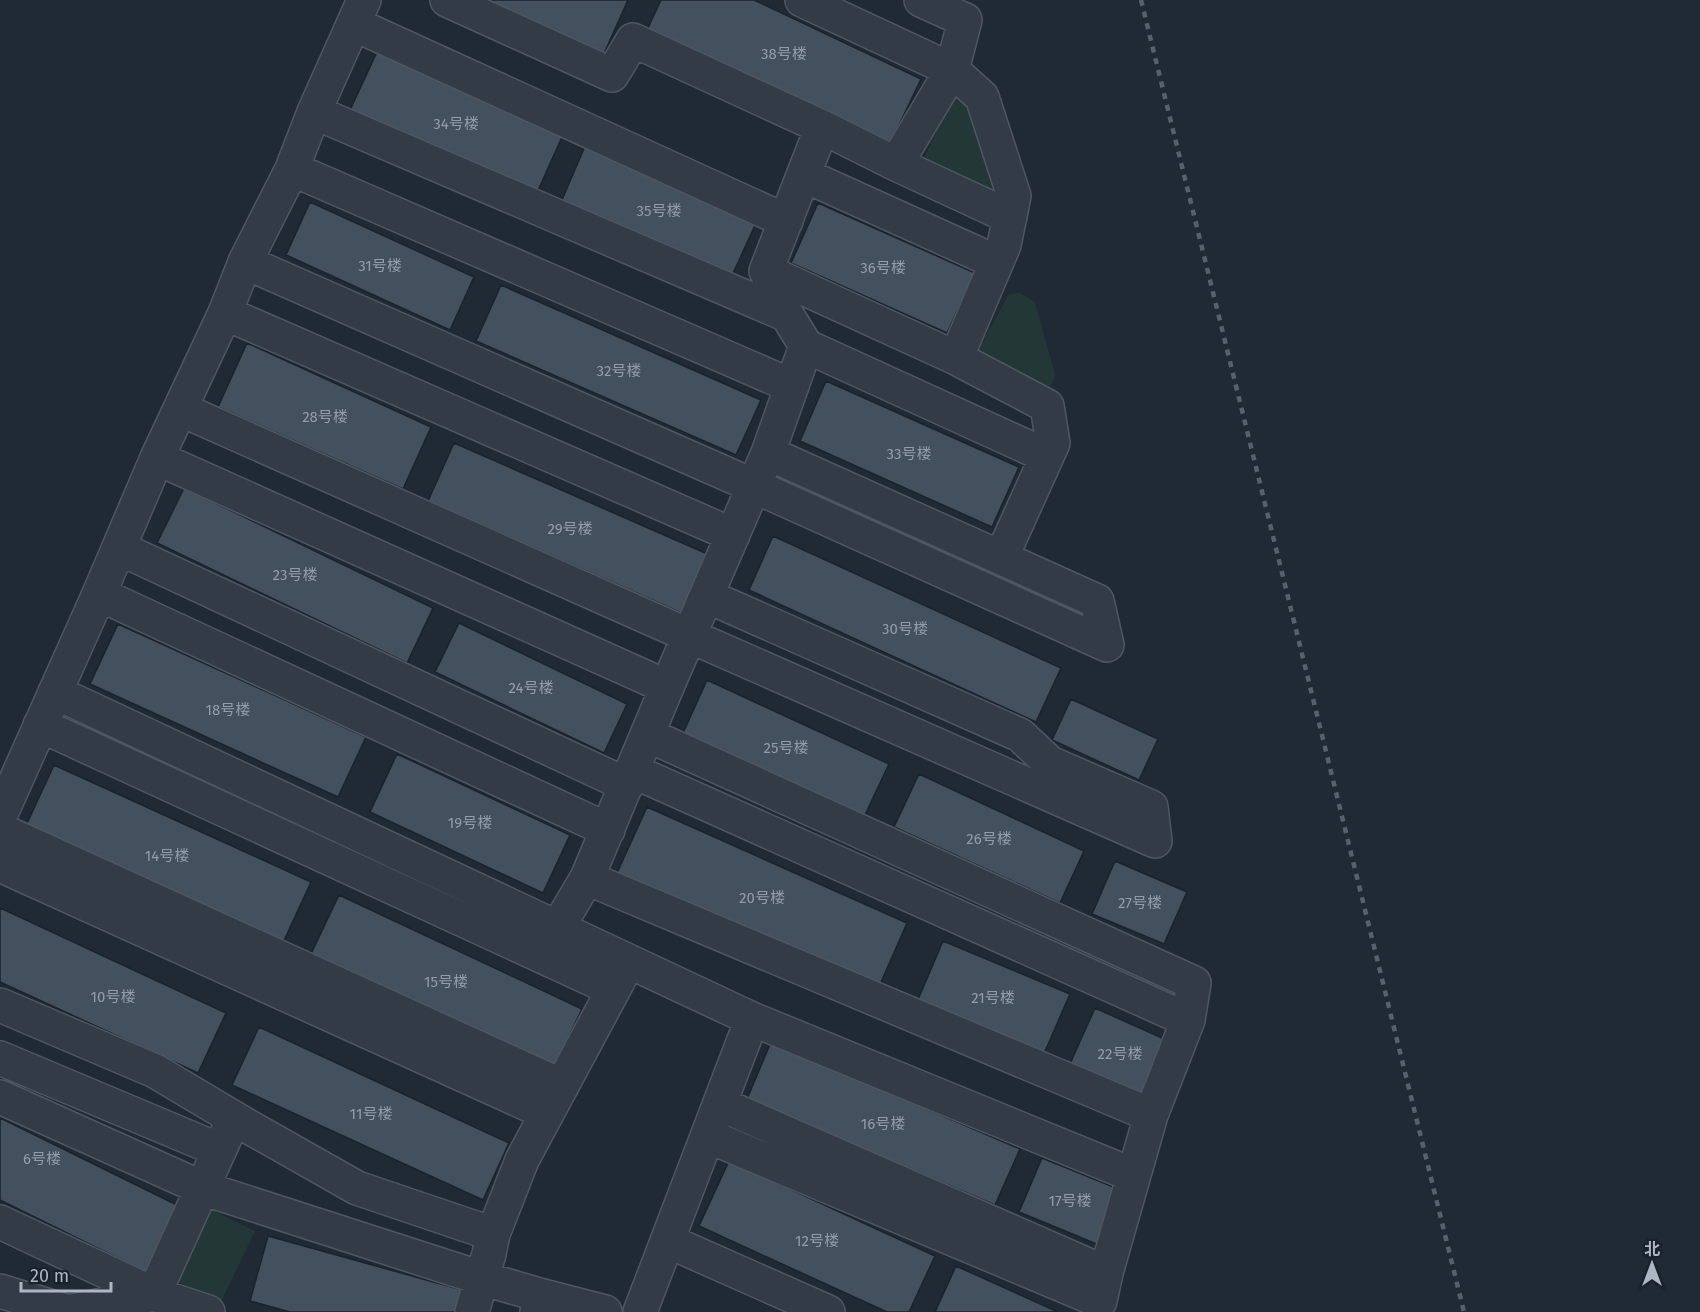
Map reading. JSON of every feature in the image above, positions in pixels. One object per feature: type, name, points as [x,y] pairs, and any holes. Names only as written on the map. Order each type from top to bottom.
[{"type":"street","points":[[447,0],[612,75],[633,40],[1010,217]]},
{"type":"street","points":[[802,0],[952,70],[982,97],[1014,196],[1004,245],[956,358]]},
{"type":"street","points":[[896,164],[952,70],[967,10],[921,0]]},
{"type":"street","points":[[0,816],[157,458],[225,313],[245,262],[292,169],[314,112],[359,12],[786,221]]},
{"type":"street","points":[[314,112],[787,315]]},
{"type":"street","points":[[822,128],[766,271],[787,315],[806,346],[1047,456]]},
{"type":"street","points":[[292,169],[792,386]]},
{"type":"street","points":[[804,175],[996,262]]},
{"type":"street","points":[[245,262],[754,486],[1107,645],[1096,601],[768,453]]},
{"type":"street","points":[[766,271],[956,358],[1047,406],[1053,443],[1001,558]]},
{"type":"street","points":[[225,313],[733,535]]},
{"type":"street","points":[[558,927],[587,878],[708,596],[768,453],[806,346]]},
{"type":"street","points":[[180,409],[1155,841],[1151,807],[1050,764],[1020,735],[708,596]]},
{"type":"street","points":[[157,458],[667,687]]},
{"type":"street","points":[[119,548],[630,778],[1188,1020]]},
{"type":"street","points":[[99,594],[608,830]]},
{"type":"street","points":[[55,692],[752,1018],[1134,1175]]},
{"type":"street","points":[[40,725],[613,989]]},
{"type":"street","points":[[648,735],[1194,983],[1188,1020],[1151,1115],[1100,1301],[708,1136]]},
{"type":"street","points":[[0,830],[554,1100]]},
{"type":"street","points":[[0,865],[554,1100]]},
{"type":"street","points":[[587,878],[1151,1115]]},
{"type":"street","points":[[472,1312],[493,1234],[522,1160],[629,960]]},
{"type":"street","points":[[0,1005],[155,1071],[357,1188],[493,1234]]},
{"type":"street","points":[[640,1312],[752,1018]]},
{"type":"street","points":[[0,1058],[219,1150]]},
{"type":"street","points":[[0,1097],[202,1188],[481,1278],[540,1304],[605,1312]]},
{"type":"street","points":[[720,1104],[1106,1273]]},
{"type":"street","points":[[154,1294],[234,1118]]},
{"type":"street","points":[[0,1222],[154,1294],[208,1312]]},
{"type":"street","points":[[668,1241],[828,1312]]},
{"type":"street","points":[[0,1291],[69,1312],[154,1294]]},
{"type":"green space","points":[[954,96],[966,99],[1004,195],[997,201],[921,164]]},
{"type":"green space","points":[[1020,293],[1035,302],[1055,374],[1053,383],[1046,389],[976,354],[1009,294]]},
{"type":"green space","points":[[208,1208],[255,1231],[221,1302],[174,1280]]},
{"type":"building","points":[[482,0],[628,0],[603,56]]},
{"type":"building","points":[[661,0],[754,0],[921,79],[890,144],[647,30]]},
{"type":"building","points":[[377,52],[562,137],[536,195],[350,110]]},
{"type":"building","points":[[586,144],[757,221],[731,278],[561,202]]},
{"type":"building","points":[[310,202],[474,277],[450,330],[286,255]]},
{"type":"building","points":[[818,203],[975,273],[947,333],[791,263]]},
{"type":"building","points":[[501,285],[761,400],[736,455],[476,341]]},
{"type":"building","points":[[247,343],[431,427],[403,489],[218,407]]},
{"type":"building","points":[[826,381],[1019,467],[992,527],[800,441]]},
{"type":"building","points":[[454,443],[712,556],[686,615],[428,501]]},
{"type":"building","points":[[184,488],[433,608],[407,663],[157,543]]},
{"type":"building","points":[[773,536],[1061,668],[1036,722],[749,590]]},
{"type":"building","points":[[459,623],[627,704],[604,753],[435,672]]},
{"type":"building","points":[[118,624],[366,737],[338,797],[90,684]]},
{"type":"building","points":[[707,680],[889,764],[864,817],[683,733]]},
{"type":"building","points":[[1071,699],[1158,739],[1139,780],[1052,740]]},
{"type":"building","points":[[397,754],[570,835],[543,893],[370,812]]},
{"type":"building","points":[[54,765],[311,882],[281,947],[24,830]]},
{"type":"building","points":[[919,774],[1084,851],[1060,903],[894,827]]},
{"type":"building","points":[[647,807],[907,923],[878,989],[617,873]]},
{"type":"building","points":[[1115,861],[1187,892],[1164,944],[1092,914]]},
{"type":"building","points":[[339,895],[582,1009],[553,1070],[310,956]]},
{"type":"building","points":[[0,908],[226,1013],[198,1073],[0,982]]},
{"type":"building","points":[[943,941],[1070,994],[1043,1056],[917,1002]]},
{"type":"building","points":[[1095,1008],[1171,1042],[1145,1100],[1069,1066]]},
{"type":"building","points":[[259,1027],[509,1143],[483,1200],[232,1085]]},
{"type":"building","points":[[771,1042],[1020,1149],[995,1205],[747,1099]]},
{"type":"building","points":[[0,1118],[181,1207],[148,1273],[0,1200]]},
{"type":"building","points":[[1042,1158],[1121,1190],[1099,1245],[1019,1212]]},
{"type":"building","points":[[729,1161],[935,1256],[909,1312],[887,1312],[699,1226]]},
{"type":"building","points":[[268,1236],[466,1291],[460,1312],[290,1312],[250,1301]]},
{"type":"building","points":[[956,1266],[1058,1312],[935,1312]]},
{"type":"railway","points":[[1141,0],[1464,1312]]}]
